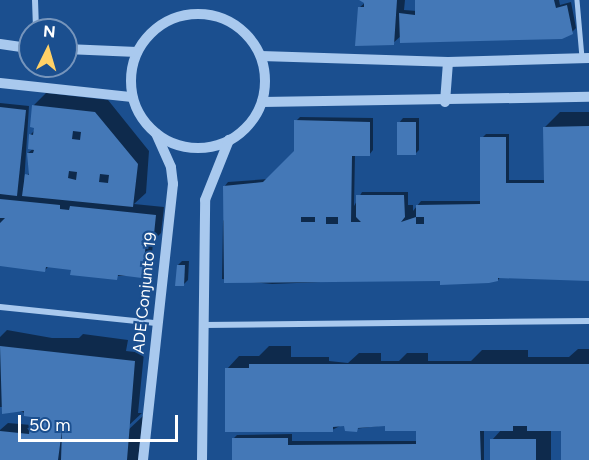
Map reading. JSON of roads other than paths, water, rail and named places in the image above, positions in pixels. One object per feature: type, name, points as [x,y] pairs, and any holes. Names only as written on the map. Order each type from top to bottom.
[{"type":"street","points":[[35,0],[36,18]]},
{"type":"street","points":[[189,15],[212,15],[232,23],[249,37],[261,56],[265,71],[262,102],[253,120],[229,140],[206,147],[188,147],[156,133],[141,117],[132,97],[131,74],[137,52],[150,34],[168,21],[189,15]]},
{"type":"street","points":[[0,44],[18,46]]},
{"type":"street","points":[[78,50],[137,52]]},
{"type":"street","points":[[261,56],[448,62],[586,58]]},
{"type":"street","points":[[445,102],[448,62]]},
{"type":"street","points":[[0,83],[132,97]]},
{"type":"street","points":[[262,102],[445,102],[589,97]]},
{"type":"street","name":"ADE Conjunto 19","points":[[143,460],[156,323],[173,184],[171,166],[156,133]]},
{"type":"street","points":[[202,460],[205,200],[229,140]]},
{"type":"street","points":[[0,306],[156,323]]},
{"type":"street","points":[[202,325],[589,321]]},
{"type":"lane","points":[[578,0],[586,58]]}]
